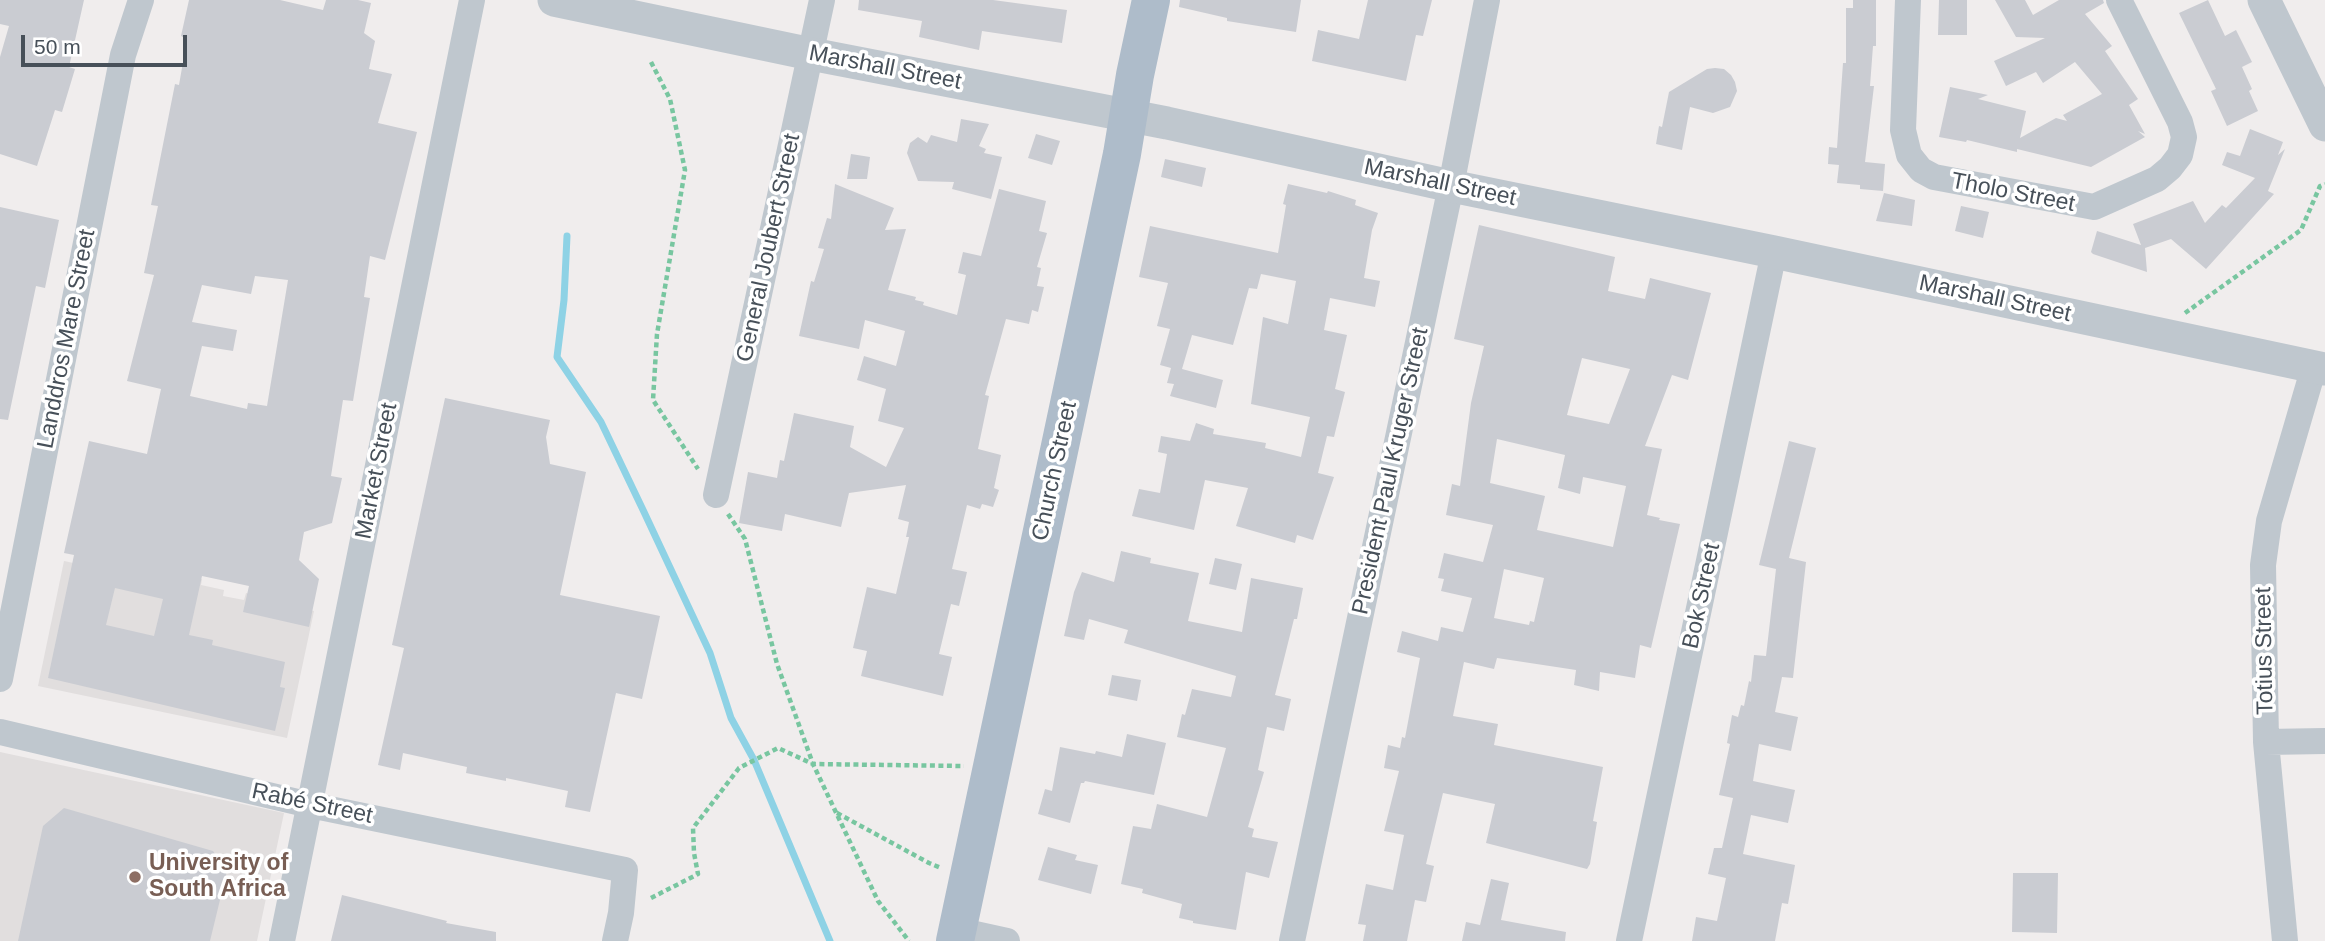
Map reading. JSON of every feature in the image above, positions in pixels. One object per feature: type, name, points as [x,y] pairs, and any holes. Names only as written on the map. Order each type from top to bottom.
[{"type":"main road","name":"Church Street","points":[[956,935],[1119,168],[1150,0]]},
{"type":"street","name":"Landdros Mare Street","points":[[0,679],[123,55],[141,0]]},
{"type":"street","name":"Market Street","points":[[282,941],[472,0]]},
{"type":"street","name":"Marshall Street","points":[[554,0],[811,54],[1128,115],[1451,186],[2156,333],[2321,364]]},
{"type":"street","name":"General Joubert Street","points":[[716,495],[822,0]]},
{"type":"street","name":"President Paul Kruger Street","points":[[1293,941],[1451,186],[1487,0]]},
{"type":"street","name":"Tholo Street","points":[[1908,0],[1903,130],[1909,155],[1920,170],[1934,177],[2094,207],[2157,179],[2180,155],[2183,137],[2179,122],[2119,0]]},
{"type":"street","points":[[2264,0],[2325,125]]},
{"type":"street","name":"Bok Street","points":[[1629,941],[1774,252]]},
{"type":"street","name":"Totius Street","points":[[2284,941],[2266,743],[2263,565],[2269,521],[2321,364]]},
{"type":"street","name":"Rabé Street","points":[[0,732],[310,805],[625,870],[615,941]]},
{"type":"street","points":[[2266,743],[2325,741]]},
{"type":"street","points":[[956,935],[1007,941]]},
{"type":"path","points":[[651,62],[670,99],[685,170],[657,334],[653,400],[745,539],[777,664],[813,764],[878,901],[909,941]]},
{"type":"path","points":[[2156,333],[2301,230],[2320,187],[2325,184]]},
{"type":"path","points":[[651,898],[698,874],[693,828],[739,768],[778,748],[813,764],[927,764],[991,768]]},
{"type":"path","points":[[837,813],[929,863],[968,877]]},
{"type":"shaded area","points":[[64,561],[183,586],[185,576],[202,579],[201,585],[224,590],[223,596],[244,600],[246,593],[305,605],[305,609],[314,611],[287,738],[38,686]]},
{"type":"shaded area","name":"University of South Africa","points":[[0,752],[284,813],[257,941],[0,941]]},
{"type":"building","points":[[0,0],[84,0],[69,67],[75,69],[62,112],[55,110],[37,166],[0,154],[0,57],[9,26],[0,24]]},
{"type":"building","points":[[189,0],[280,0],[323,10],[326,0],[358,0],[371,3],[364,33],[375,41],[369,69],[392,74],[378,123],[417,132],[385,260],[370,256],[364,297],[370,298],[353,401],[343,400],[331,476],[342,478],[332,523],[304,532],[299,560],[319,579],[309,627],[243,612],[249,586],[202,576],[189,635],[213,640],[212,645],[285,662],[280,687],[285,688],[275,731],[48,678],[74,555],[64,553],[89,441],[147,454],[161,389],[127,381],[154,275],[144,273],[158,206],[151,205],[175,84],[179,85],[187,39],[181,36]],"holes":[[[255,276],[288,280],[267,406],[248,403],[247,409],[190,396],[202,346],[233,351],[237,330],[192,322],[202,285],[251,294]],[[115,588],[163,599],[154,636],[106,625]]]},
{"type":"building","points":[[859,0],[993,0],[1067,10],[1062,43],[982,31],[979,50],[919,37],[922,21],[858,10]]},
{"type":"building","points":[[1180,0],[1301,0],[1296,32],[1227,21],[1227,18],[1179,7]]},
{"type":"building","points":[[1368,0],[1432,0],[1423,36],[1416,35],[1406,81],[1312,61],[1318,30],[1359,39]]},
{"type":"building","points":[[1853,0],[1876,0],[1876,46],[1873,46],[1870,86],[1874,86],[1865,162],[1885,164],[1883,191],[1837,183],[1839,165],[1828,164],[1829,147],[1837,148],[1843,63],[1846,63],[1846,8],[1853,8]]},
{"type":"building","points":[[1939,0],[1967,0],[1967,35],[1938,35]]},
{"type":"building","points":[[1995,0],[2025,0],[2033,15],[2059,0],[2103,0],[2104,3],[2085,14],[2112,46],[2105,51],[2138,99],[2129,105],[2145,134],[2138,131],[2145,137],[2091,167],[2017,149],[2017,152],[1967,140],[1939,137],[1950,87],[1988,95],[1978,99],[2026,111],[2020,138],[2056,118],[2067,121],[2063,115],[2102,94],[2075,62],[2043,83],[2036,72],[2006,86],[1994,61],[2045,38],[2016,37]]},
{"type":"building","points":[[2208,0],[2225,36],[2236,30],[2252,62],[2242,67],[2258,111],[2227,126],[2211,91],[2216,89],[2179,13]]},
{"type":"building","points":[[1707,69],[1724,69],[1735,82],[1737,91],[1730,107],[1713,113],[1690,107],[1682,150],[1656,144],[1669,92]]},
{"type":"building","points":[[961,119],[989,124],[979,146],[986,149],[984,153],[1002,157],[991,199],[952,189],[954,182],[918,181],[907,153],[910,143],[918,137],[927,143],[931,135],[957,142]]},
{"type":"building","points":[[2250,129],[2283,142],[2278,155],[2285,149],[2268,191],[2274,194],[2206,269],[2171,239],[2145,248],[2147,272],[2091,252],[2097,231],[2141,245],[2133,224],[2193,201],[2205,223],[2222,205],[2226,208],[2255,178],[2222,165],[2227,152],[2240,156]]},
{"type":"building","points":[[1036,134],[1060,141],[1052,165],[1028,158]]},
{"type":"building","points":[[851,154],[870,157],[867,179],[847,179]]},
{"type":"building","points":[[1165,159],[1206,168],[1202,187],[1161,177]]},
{"type":"building","points":[[835,184],[894,208],[885,230],[906,229],[888,290],[916,297],[915,300],[924,302],[923,305],[957,315],[966,275],[958,273],[963,252],[981,256],[999,189],[1046,201],[1039,231],[1047,233],[1037,267],[1041,268],[1037,286],[1044,287],[1038,312],[1032,310],[1029,324],[1006,319],[985,395],[989,396],[978,449],[1001,455],[994,488],[999,490],[993,507],[982,504],[980,509],[967,505],[952,569],[967,572],[959,606],[951,604],[939,654],[952,657],[943,696],[861,676],[867,651],[853,648],[867,587],[896,594],[909,537],[906,537],[909,522],[898,519],[906,485],[849,493],[841,527],[785,514],[782,531],[739,523],[748,472],[777,478],[780,460],[784,461],[794,413],[854,426],[850,447],[886,467],[904,428],[878,421],[886,389],[857,380],[864,356],[896,366],[905,331],[865,320],[859,349],[799,336],[811,281],[814,282],[824,249],[818,248],[827,218],[831,219]]},
{"type":"building","points":[[1288,184],[1327,193],[1328,191],[1356,200],[1355,205],[1378,213],[1372,230],[1364,278],[1380,281],[1375,307],[1330,298],[1324,330],[1347,335],[1335,389],[1345,392],[1334,437],[1327,436],[1318,473],[1334,477],[1313,540],[1297,535],[1295,543],[1236,526],[1248,488],[1205,480],[1194,530],[1132,516],[1139,489],[1160,493],[1167,454],[1158,452],[1161,436],[1190,441],[1196,423],[1214,429],[1213,434],[1266,443],[1265,448],[1301,457],[1310,417],[1251,404],[1263,317],[1288,324],[1296,281],[1261,274],[1257,289],[1249,288],[1233,345],[1192,335],[1182,369],[1223,380],[1216,408],[1170,396],[1174,384],[1167,383],[1171,368],[1160,365],[1170,329],[1157,326],[1168,283],[1139,277],[1150,226],[1278,253]]},
{"type":"building","points":[[1884,193],[1915,200],[1912,226],[1876,221]]},
{"type":"building","points":[[1961,206],[1989,212],[1983,238],[1955,231]]},
{"type":"building","points":[[0,207],[59,220],[45,288],[36,286],[8,420],[0,419]]},
{"type":"building","points":[[1479,225],[1615,257],[1608,291],[1645,299],[1650,278],[1711,293],[1688,380],[1672,375],[1645,446],[1662,449],[1647,515],[1680,524],[1651,648],[1640,645],[1635,678],[1600,672],[1599,691],[1574,685],[1576,670],[1497,658],[1494,669],[1464,662],[1453,716],[1498,724],[1494,745],[1603,767],[1593,821],[1597,822],[1590,864],[1587,869],[1486,843],[1495,804],[1443,793],[1426,864],[1434,866],[1426,902],[1415,900],[1407,941],[1363,941],[1366,925],[1358,924],[1366,884],[1393,890],[1404,835],[1384,831],[1399,771],[1384,768],[1388,745],[1400,748],[1402,737],[1405,738],[1420,658],[1397,652],[1402,631],[1438,641],[1441,627],[1463,632],[1472,598],[1441,591],[1444,579],[1438,578],[1444,553],[1483,562],[1493,525],[1446,515],[1452,484],[1460,486],[1471,403],[1484,346],[1454,339]],"holes":[[[1582,358],[1630,369],[1609,424],[1567,415]],[[1497,439],[1565,455],[1558,488],[1580,494],[1583,477],[1626,486],[1613,547],[1537,530],[1545,496],[1490,483]],[[1504,569],[1544,578],[1534,622],[1530,621],[1529,625],[1494,618]]]},
{"type":"building","points":[[445,398],[550,420],[546,437],[550,464],[586,472],[560,595],[660,616],[642,699],[616,693],[590,812],[565,807],[568,791],[466,773],[467,767],[403,753],[400,770],[378,765],[404,648],[392,645]]},
{"type":"building","points":[[1789,441],[1816,448],[1789,558],[1806,562],[1793,678],[1782,677],[1775,712],[1798,717],[1791,751],[1759,744],[1753,781],[1795,790],[1788,823],[1751,815],[1743,854],[1795,865],[1788,904],[1782,903],[1775,941],[1692,941],[1696,917],[1717,921],[1726,878],[1708,874],[1714,848],[1722,848],[1733,798],[1719,795],[1730,744],[1727,743],[1732,715],[1738,717],[1741,705],[1744,706],[1749,681],[1751,682],[1754,655],[1766,656],[1776,569],[1759,565]]},
{"type":"building","points":[[1121,551],[1151,558],[1150,563],[1199,573],[1188,621],[1242,632],[1251,578],[1303,588],[1275,695],[1291,699],[1284,731],[1267,727],[1258,770],[1264,772],[1248,827],[1254,829],[1252,837],[1278,842],[1269,878],[1246,872],[1236,930],[1179,918],[1182,904],[1142,893],[1143,889],[1121,884],[1133,826],[1151,829],[1157,804],[1207,817],[1226,748],[1177,737],[1192,689],[1231,697],[1236,676],[1124,643],[1128,630],[1089,619],[1084,640],[1064,636],[1074,592],[1082,572],[1114,582]]},
{"type":"building","points":[[1215,558],[1242,564],[1236,590],[1209,584]]},
{"type":"building","points":[[1112,675],[1141,680],[1137,701],[1108,695]]},
{"type":"building","points":[[1127,734],[1166,743],[1154,795],[1085,781],[1081,783],[1070,823],[1038,814],[1045,789],[1052,791],[1060,747],[1122,757]]},
{"type":"building","points":[[64,808],[213,851],[227,871],[210,941],[18,941],[43,826]]},
{"type":"building","points":[[1048,847],[1077,855],[1075,860],[1098,865],[1091,894],[1038,880]]},
{"type":"building","points":[[2013,873],[2058,873],[2057,933],[2012,932]]},
{"type":"building","points":[[1491,879],[1509,883],[1501,920],[1566,932],[1565,941],[1462,941],[1466,922],[1480,925]]},
{"type":"building","points":[[342,895],[447,921],[446,923],[496,932],[496,941],[331,941]]},
{"type":"waterway","points":[[567,236],[564,300],[557,357],[601,422],[710,653],[731,718],[754,760],[830,941]]},
{"type":"place","name":"University of South Africa","points":[[135,877]]}]
